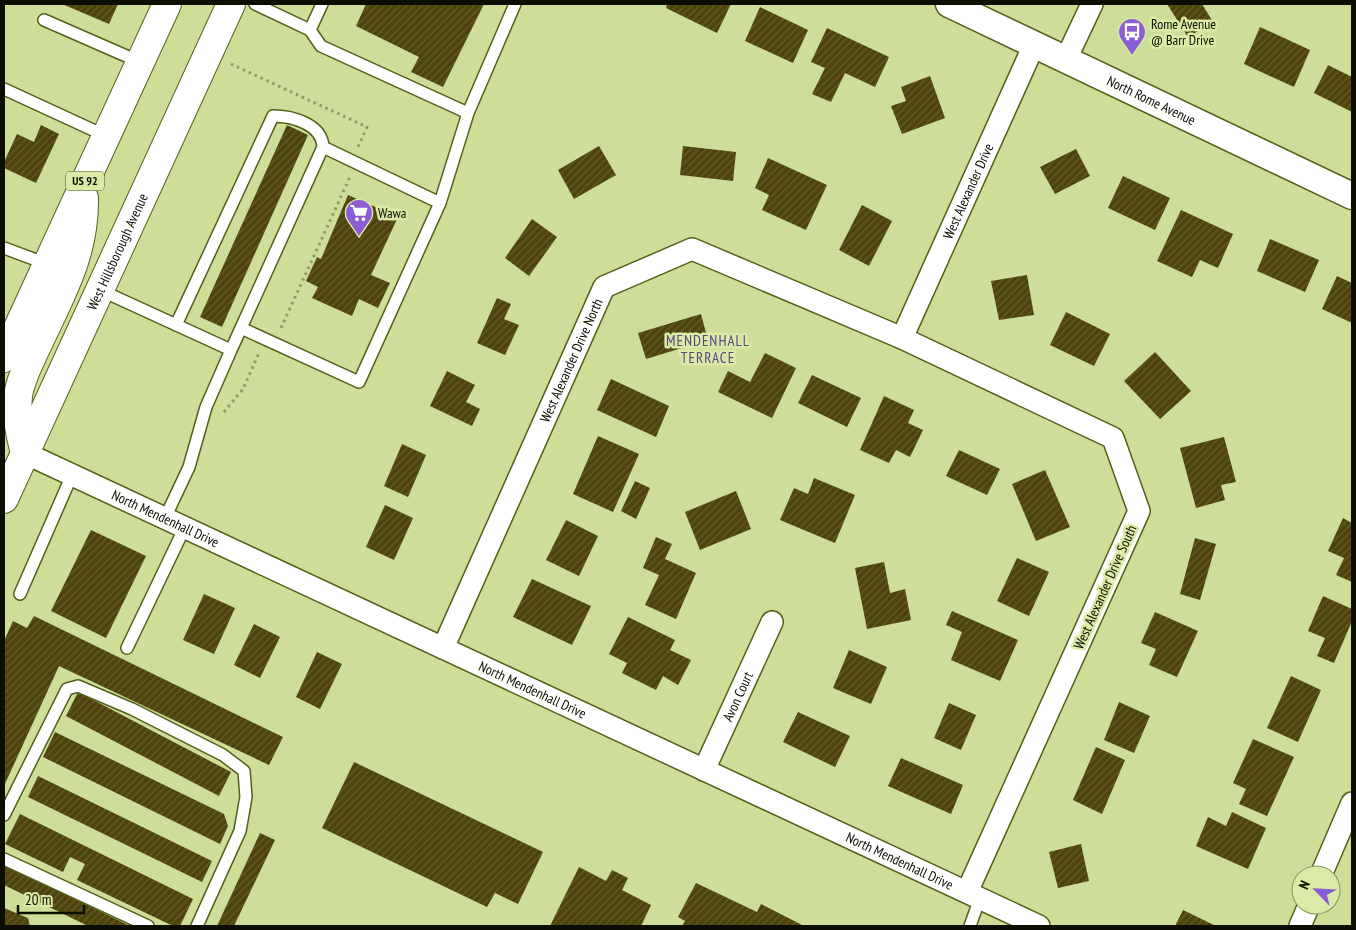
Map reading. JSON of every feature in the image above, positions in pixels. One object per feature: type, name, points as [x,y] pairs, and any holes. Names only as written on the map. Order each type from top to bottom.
[{"type":"main road","name":"US 92","points":[[4,358],[167,4]]},
{"type":"main road","name":"West Hillsborough Avenue","points":[[4,499],[230,4]]},
{"type":"main road","points":[[25,453],[18,424],[18,395],[29,364],[75,262],[84,224],[84,184]]},
{"type":"street","name":"North Rome Avenue","points":[[949,4],[1352,196]]},
{"type":"street","points":[[1066,59],[1092,4]]},
{"type":"street","name":"West Alexander Drive","points":[[902,338],[1034,45]]},
{"type":"street","name":"West Alexander Drive North","points":[[443,648],[604,287],[692,249],[902,338]]},
{"type":"street","name":"West Alexander Drive South","points":[[902,338],[1113,438],[1139,511],[973,895]]},
{"type":"street","name":"North Mendenhall Drive","points":[[25,453],[1039,926]]},
{"type":"street","name":"Avon Court","points":[[704,770],[772,622]]},
{"type":"street","points":[[1327,865],[1345,838],[1352,803]]},
{"type":"lane","points":[[255,4],[310,30],[321,46],[468,113]]},
{"type":"lane","points":[[310,30],[322,4]]},
{"type":"lane","points":[[241,328],[359,382],[440,203],[468,113],[515,4]]},
{"type":"lane","points":[[44,20],[140,62]]},
{"type":"lane","points":[[4,89],[106,136]]},
{"type":"lane","points":[[166,518],[189,467],[206,407],[323,146],[323,138],[316,129],[286,116],[273,116],[176,325]]},
{"type":"lane","points":[[323,146],[440,203]]},
{"type":"lane","points":[[4,248],[47,264]]},
{"type":"lane","points":[[100,290],[231,350]]},
{"type":"lane","points":[[20,594],[72,475]]},
{"type":"lane","points":[[127,648],[185,528]]},
{"type":"lane","points":[[4,815],[67,688],[78,686],[132,709],[223,755],[244,771],[246,797],[240,831],[197,926]]},
{"type":"lane","points":[[4,859],[148,926]]},
{"type":"lane","points":[[970,926],[973,895]]},
{"type":"building","points":[[62,4],[118,4],[109,24]]},
{"type":"building","points":[[366,4],[484,4],[443,87],[411,72],[419,57],[356,26]]},
{"type":"building","points":[[667,4],[731,4],[717,33],[666,8]]},
{"type":"building","points":[[1167,4],[1202,4],[1213,22],[1188,37]]},
{"type":"building","points":[[760,7],[808,30],[793,63],[745,41]]},
{"type":"building","points":[[1260,27],[1310,50],[1294,87],[1244,64]]},
{"type":"building","points":[[827,28],[889,57],[875,87],[845,73],[831,102],[812,94],[825,68],[811,62]]},
{"type":"building","points":[[1328,65],[1352,77],[1352,112],[1314,93]]},
{"type":"building","points":[[930,76],[945,118],[902,134],[891,106],[906,101],[901,87]]},
{"type":"building","points":[[41,125],[59,134],[36,183],[4,168],[4,162],[17,134],[34,142]]},
{"type":"building","points":[[287,125],[308,135],[222,327],[200,317]]},
{"type":"building","points":[[599,146],[616,175],[574,199],[558,170]]},
{"type":"building","points":[[683,146],[736,152],[733,181],[680,175]]},
{"type":"building","points":[[1076,149],[1090,176],[1055,194],[1040,167]]},
{"type":"building","points":[[768,158],[827,185],[806,230],[762,210],[769,195],[755,188]]},
{"type":"building","points":[[1123,176],[1170,198],[1155,230],[1108,208]]},
{"type":"building","name":"Wawa","points":[[348,195],[398,217],[371,275],[390,283],[378,308],[359,299],[352,316],[312,298],[318,287],[306,281],[317,257],[321,259]]},
{"type":"building","points":[[862,205],[892,221],[869,266],[839,250]]},
{"type":"building","points":[[1181,210],[1233,234],[1218,268],[1200,260],[1192,277],[1157,261]]},
{"type":"building","points":[[532,219],[557,237],[529,276],[505,258]]},
{"type":"building","points":[[1270,239],[1319,260],[1305,292],[1257,271]]},
{"type":"building","points":[[1027,275],[1034,315],[999,320],[991,281]]},
{"type":"building","points":[[1337,276],[1352,283],[1352,323],[1322,309]]},
{"type":"building","points":[[497,298],[511,304],[504,319],[519,325],[505,355],[477,343]]},
{"type":"building","points":[[1066,312],[1110,334],[1094,366],[1050,345]]},
{"type":"building","points":[[701,314],[708,340],[646,359],[638,333]]},
{"type":"building","points":[[1155,352],[1191,391],[1160,419],[1124,381]]},
{"type":"building","points":[[765,353],[796,368],[772,418],[718,392],[728,371],[750,382]]},
{"type":"building","points":[[447,371],[475,385],[466,402],[480,409],[472,426],[430,406]]},
{"type":"building","points":[[812,375],[861,398],[847,427],[798,403]]},
{"type":"building","points":[[611,379],[669,406],[656,437],[597,410]]},
{"type":"building","points":[[884,396],[914,410],[908,423],[923,430],[910,457],[896,450],[889,463],[860,450]]},
{"type":"building","points":[[598,436],[639,454],[613,512],[573,494]]},
{"type":"building","points":[[1224,437],[1236,482],[1221,485],[1225,500],[1196,508],[1180,448]]},
{"type":"building","points":[[402,444],[426,455],[408,497],[384,486]]},
{"type":"building","points":[[959,450],[1000,469],[987,495],[946,476]]},
{"type":"building","points":[[1045,470],[1070,527],[1036,541],[1012,484]]},
{"type":"building","points":[[814,478],[855,495],[835,543],[780,520],[794,488],[808,494]]},
{"type":"building","points":[[635,481],[650,488],[636,519],[621,511]]},
{"type":"building","points":[[736,491],[751,529],[700,550],[685,512]]},
{"type":"building","points":[[385,505],[413,518],[394,560],[366,547]]},
{"type":"building","points":[[1343,518],[1352,523],[1352,582],[1336,575],[1344,558],[1328,551]]},
{"type":"building","points":[[566,520],[598,536],[579,576],[546,560]]},
{"type":"building","points":[[91,530],[146,556],[106,638],[51,611]]},
{"type":"building","points":[[656,537],[672,544],[665,559],[696,573],[676,619],[645,605],[659,575],[643,568]]},
{"type":"building","points":[[1195,538],[1216,544],[1200,600],[1180,594]]},
{"type":"building","points":[[1017,558],[1049,572],[1029,616],[997,601]]},
{"type":"building","points":[[884,562],[890,593],[905,589],[911,620],[867,629],[855,568]]},
{"type":"building","points":[[532,579],[591,606],[572,645],[513,617]]},
{"type":"building","points":[[204,594],[235,608],[214,654],[183,640]]},
{"type":"building","points":[[1323,596],[1352,609],[1352,621],[1334,663],[1317,656],[1325,638],[1308,631]]},
{"type":"building","points":[[952,611],[1018,640],[1000,681],[951,660],[962,632],[946,625]]},
{"type":"building","points":[[1155,612],[1198,631],[1177,677],[1149,665],[1156,649],[1141,643]]},
{"type":"building","points":[[34,616],[283,737],[269,765],[59,666],[4,786],[4,641],[13,621],[27,628]]},
{"type":"building","points":[[628,617],[675,640],[670,650],[691,660],[678,685],[663,676],[656,690],[622,673],[627,663],[609,654]]},
{"type":"building","points":[[254,624],[280,637],[260,678],[234,665]]},
{"type":"building","points":[[849,650],[887,667],[871,704],[833,688]]},
{"type":"building","points":[[317,652],[342,664],[320,709],[296,697]]},
{"type":"building","points":[[1291,676],[1321,690],[1298,742],[1267,728]]},
{"type":"building","points":[[78,692],[231,772],[219,796],[66,716]]},
{"type":"building","points":[[1119,702],[1150,716],[1134,753],[1104,740]]},
{"type":"building","points":[[949,703],[976,715],[961,750],[934,738]]},
{"type":"building","points":[[798,712],[850,736],[835,767],[783,742]]},
{"type":"building","points":[[55,732],[224,814],[228,826],[220,844],[43,757]]},
{"type":"building","points":[[1253,739],[1294,757],[1267,816],[1239,804],[1246,789],[1233,783]]},
{"type":"building","points":[[1096,747],[1125,760],[1102,814],[1073,800]]},
{"type":"building","points":[[901,758],[963,785],[951,814],[888,786]]},
{"type":"building","points":[[354,762],[543,852],[518,904],[495,893],[487,907],[322,828]]},
{"type":"building","points":[[38,776],[212,861],[202,882],[28,797]]},
{"type":"building","points":[[1232,812],[1266,828],[1248,869],[1196,846],[1208,817],[1226,826]]},
{"type":"building","points":[[20,814],[193,899],[180,926],[173,926],[77,880],[85,864],[70,857],[63,872],[5,844]]},
{"type":"building","points":[[260,833],[275,840],[234,926],[217,926]]},
{"type":"building","points":[[1081,844],[1089,881],[1058,888],[1049,852]]},
{"type":"building","points":[[4,864],[130,926],[88,926],[4,885]]},
{"type":"building","points":[[579,867],[606,881],[612,870],[628,878],[622,890],[651,905],[641,926],[550,926]]},
{"type":"building","points":[[696,883],[757,912],[761,904],[804,926],[682,926],[685,921],[678,917]]},
{"type":"building","points":[[4,908],[28,918],[30,926],[4,926]]},
{"type":"building","points":[[1183,910],[1216,926],[1175,926]]},
{"type":"place","name":"Rome Avenue @ Barr Drive","points":[[1132,56]]},
{"type":"place","name":"Wawa","points":[[359,237]]},
{"type":"district","name":"MENDENHALL TERRACE","points":[[708,350]]}]
